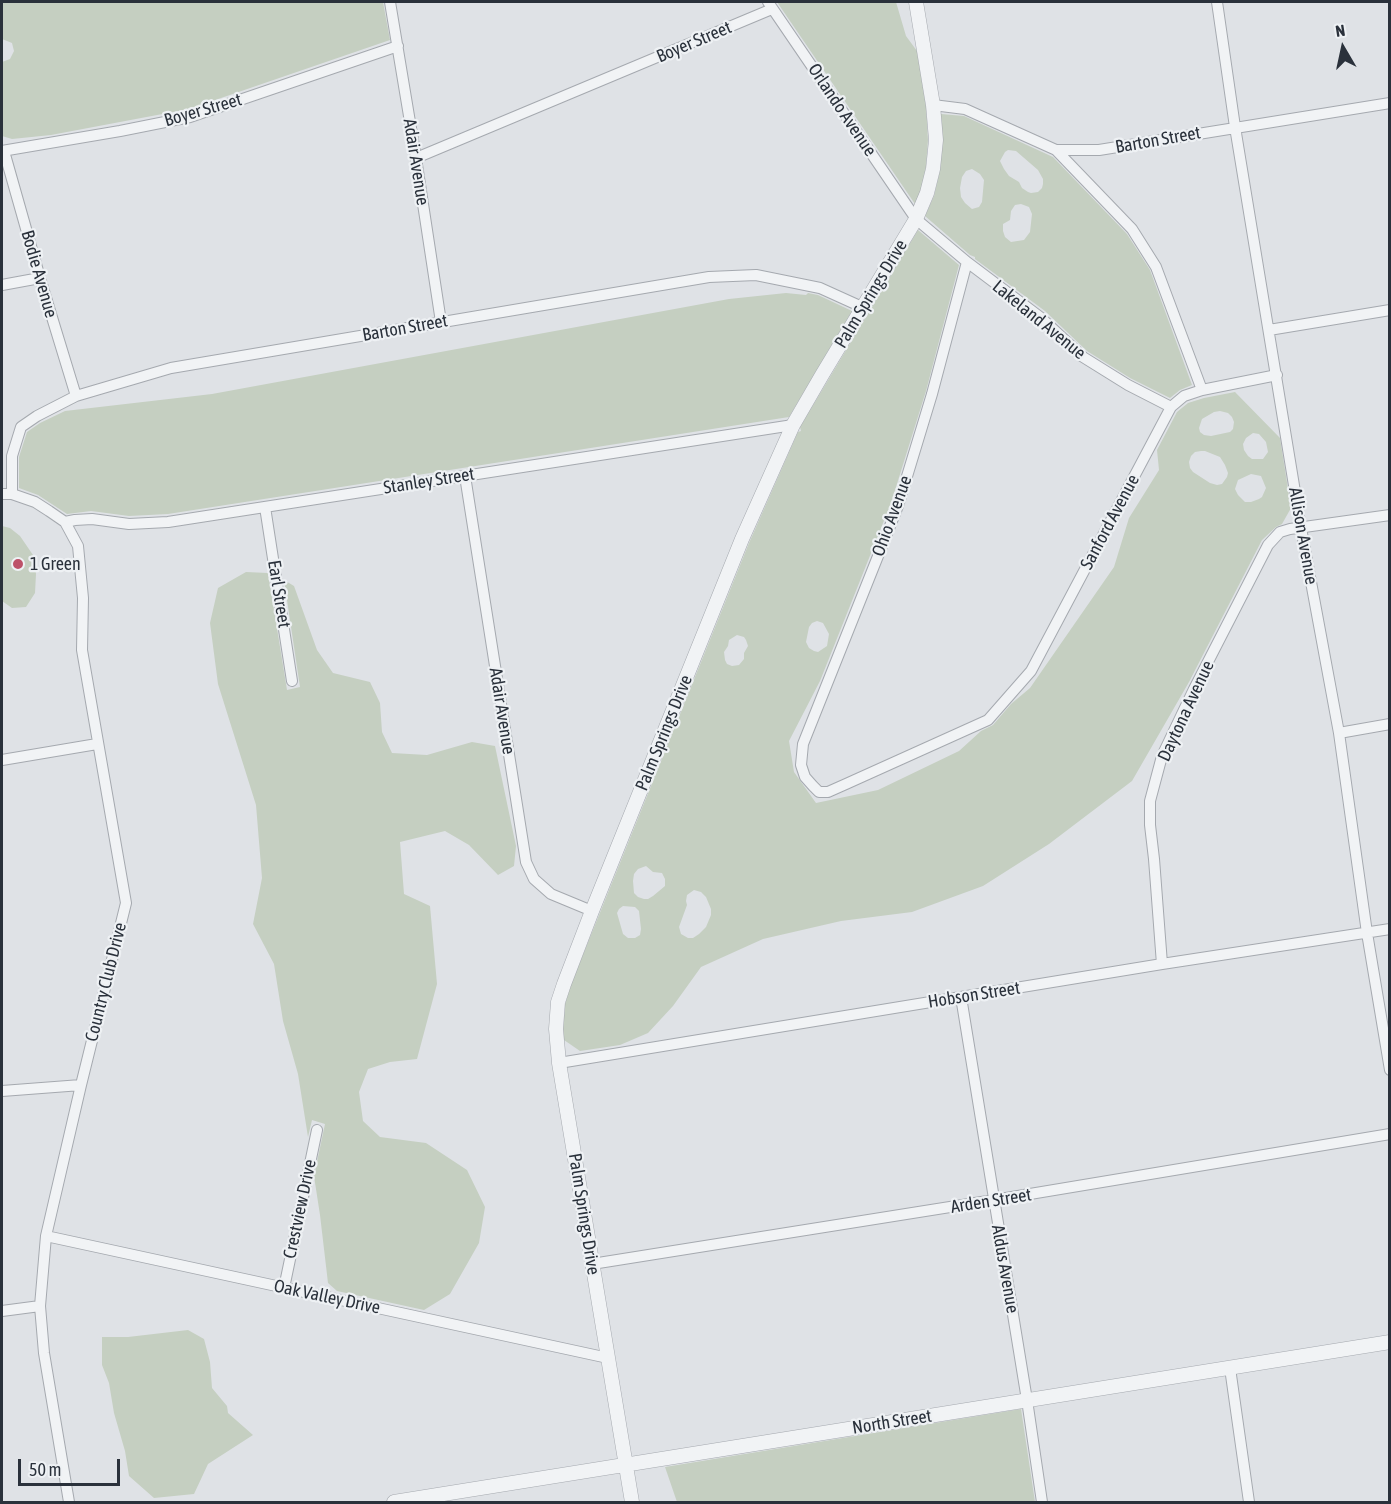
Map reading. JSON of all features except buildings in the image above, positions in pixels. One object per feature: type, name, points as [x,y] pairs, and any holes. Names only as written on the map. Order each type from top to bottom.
[{"type":"street","name":"Adair Avenue","points":[[390,2],[441,322]]},
{"type":"street","name":"Palm Springs Drive","points":[[632,1503],[559,1062],[556,1029],[558,1002],[592,911],[742,539],[793,425],[916,219],[927,193],[933,169],[936,140],[933,105],[916,2]]},
{"type":"street","name":"Allison Avenue","points":[[1217,2],[1235,127],[1301,528],[1339,733],[1389,1070]]},
{"type":"street","name":"Boyer Street","points":[[416,158],[770,5]]},
{"type":"street","name":"Orlando Avenue","points":[[770,5],[916,219]]},
{"type":"street","name":"Boyer Street","points":[[3,151],[190,117],[398,46]]},
{"type":"street","name":"Barton Street","points":[[933,105],[965,109],[1056,150],[1099,150],[1389,103]]},
{"type":"street","points":[[1056,150],[1132,229],[1156,267],[1202,390]]},
{"type":"street","name":"Bodie Avenue","points":[[3,151],[76,396]]},
{"type":"street","name":"Lakeland Avenue","points":[[916,219],[967,262],[1040,317],[1083,357],[1128,385],[1171,407]]},
{"type":"street","name":"Ohio Avenue","points":[[801,765],[803,744],[898,506],[932,394],[967,262]]},
{"type":"street","name":"Barton Street","points":[[7,494],[12,456],[21,427],[76,396],[171,368],[709,277],[756,275],[820,288],[862,307]]},
{"type":"street","points":[[2,285],[40,278]]},
{"type":"street","points":[[1269,330],[1389,310]]},
{"type":"street","points":[[1171,407],[1184,396],[1202,390],[1277,375]]},
{"type":"street","name":"Sanford Avenue","points":[[801,765],[805,777],[819,792],[828,792],[987,720],[1031,671],[1171,407]]},
{"type":"street","name":"Stanley Street","points":[[66,522],[92,519],[129,524],[168,522],[793,425]]},
{"type":"street","name":"Adair Avenue","points":[[465,476],[526,862],[534,879],[550,894],[592,911]]},
{"type":"street","points":[[7,494],[35,502],[66,522]]},
{"type":"street","name":"Earl Street","points":[[265,507],[292,681]]},
{"type":"street","name":"Daytona Avenue","points":[[1162,964],[1150,801],[1162,756],[1194,689],[1268,544],[1280,532],[1389,515]]},
{"type":"street","name":"Country Club Drive","points":[[66,522],[78,546],[83,598],[81,650],[126,903],[46,1236],[40,1306],[44,1353],[69,1503]]},
{"type":"street","points":[[1339,733],[1389,724]]},
{"type":"street","points":[[2,760],[97,744]]},
{"type":"street","name":"Hobson Street","points":[[559,1062],[1389,929]]},
{"type":"street","name":"Aldus Avenue","points":[[961,997],[1042,1503]]},
{"type":"street","points":[[2,1091],[81,1085]]},
{"type":"street","name":"Crestview Drive","points":[[284,1288],[317,1130]]},
{"type":"street","name":"Arden Street","points":[[592,1264],[1389,1134]]},
{"type":"street","name":"Oak Valley Drive","points":[[46,1236],[608,1358]]},
{"type":"street","points":[[2,1311],[40,1306]]},
{"type":"street","name":"North Street","points":[[394,1503],[1389,1341]]},
{"type":"street","points":[[1230,1368],[1249,1503]]},
{"type":"green space","points":[[2,2],[383,2],[390,40],[189,109],[51,135],[12,139],[2,136],[2,62],[10,59],[14,51],[12,43],[2,39]]},
{"type":"green space","points":[[777,2],[896,2],[906,36],[917,51],[926,106],[928,140],[926,167],[915,204]]},
{"type":"green space","points":[[941,114],[964,116],[1053,157],[1127,234],[1150,270],[1192,385],[1180,390],[1170,398],[1130,378],[1087,351],[1045,311],[975,259],[925,216],[934,196],[940,170]],"holes":[[[1008,150],[1016,151],[1038,170],[1043,179],[1042,188],[1038,192],[1028,192],[1019,182],[1009,176],[1000,161]],[[972,169],[984,180],[982,202],[979,207],[972,209],[961,197],[962,177],[966,171]],[[1021,204],[1029,207],[1032,214],[1030,232],[1024,240],[1011,242],[1005,237],[1003,224],[1010,220],[1011,211],[1015,205]]]},
{"type":"green space","points":[[918,230],[959,265],[926,391],[891,503],[820,681],[789,741],[794,772],[816,803],[878,790],[959,751],[981,731],[993,725],[1011,704],[1030,688],[1114,567],[1129,518],[1159,470],[1157,450],[1177,412],[1188,403],[1235,392],[1280,438],[1291,508],[1282,524],[1262,540],[1189,682],[1132,781],[1049,844],[983,886],[912,912],[841,921],[763,939],[701,967],[673,1006],[648,1033],[620,1045],[580,1051],[564,1040],[565,1004],[570,987],[749,543],[798,432],[801,431],[800,427]],"holes":[[[1214,412],[1228,413],[1234,422],[1233,429],[1230,432],[1211,436],[1204,435],[1199,428],[1202,419]],[[1253,433],[1259,434],[1266,442],[1268,452],[1263,459],[1252,459],[1244,450],[1243,444],[1246,438]],[[1205,451],[1220,457],[1228,473],[1222,484],[1210,483],[1193,472],[1189,462],[1195,452]],[[1251,474],[1261,476],[1266,488],[1262,497],[1251,502],[1245,502],[1235,489],[1238,480]],[[817,621],[823,623],[829,634],[827,646],[818,652],[809,648],[806,642],[809,627]],[[737,635],[746,640],[748,646],[744,659],[739,665],[727,664],[724,652],[729,640]],[[646,866],[653,872],[662,873],[665,886],[648,899],[638,897],[634,893],[634,874],[638,869]],[[694,890],[706,897],[711,909],[706,927],[693,938],[681,934],[679,927],[687,905],[687,895]],[[623,906],[635,907],[639,911],[640,935],[628,938],[623,934],[617,913]]]},
{"type":"green space","points":[[786,293],[818,295],[852,311],[789,417],[168,514],[129,516],[91,511],[67,514],[38,495],[19,488],[19,457],[27,432],[65,411],[212,394],[729,299]]},
{"type":"green space","name":"1 Green","points":[[2,526],[10,528],[20,536],[33,555],[36,574],[35,593],[26,607],[12,608],[2,601]]},
{"type":"green space","points":[[246,572],[268,573],[287,690],[300,687],[284,580],[294,586],[317,650],[333,673],[370,682],[380,703],[382,732],[392,753],[427,755],[472,742],[495,746],[516,846],[514,866],[498,875],[469,845],[445,831],[400,842],[404,894],[430,906],[437,984],[417,1059],[390,1062],[368,1069],[359,1092],[363,1121],[380,1137],[426,1143],[467,1170],[485,1207],[479,1243],[450,1294],[424,1310],[337,1291],[328,1283],[314,1176],[325,1124],[312,1120],[308,1137],[298,1074],[283,1021],[274,964],[253,924],[262,878],[256,805],[218,684],[210,623],[218,588]]},
{"type":"green space","points":[[188,1330],[204,1339],[210,1362],[212,1388],[227,1406],[228,1413],[253,1435],[208,1464],[194,1494],[154,1498],[129,1476],[109,1383],[102,1365],[102,1337],[128,1337]]},
{"type":"green space","points":[[1021,1409],[1035,1502],[677,1502],[665,1467]]},
{"type":"place","name":"1 Green","points":[[18,564]]}]
